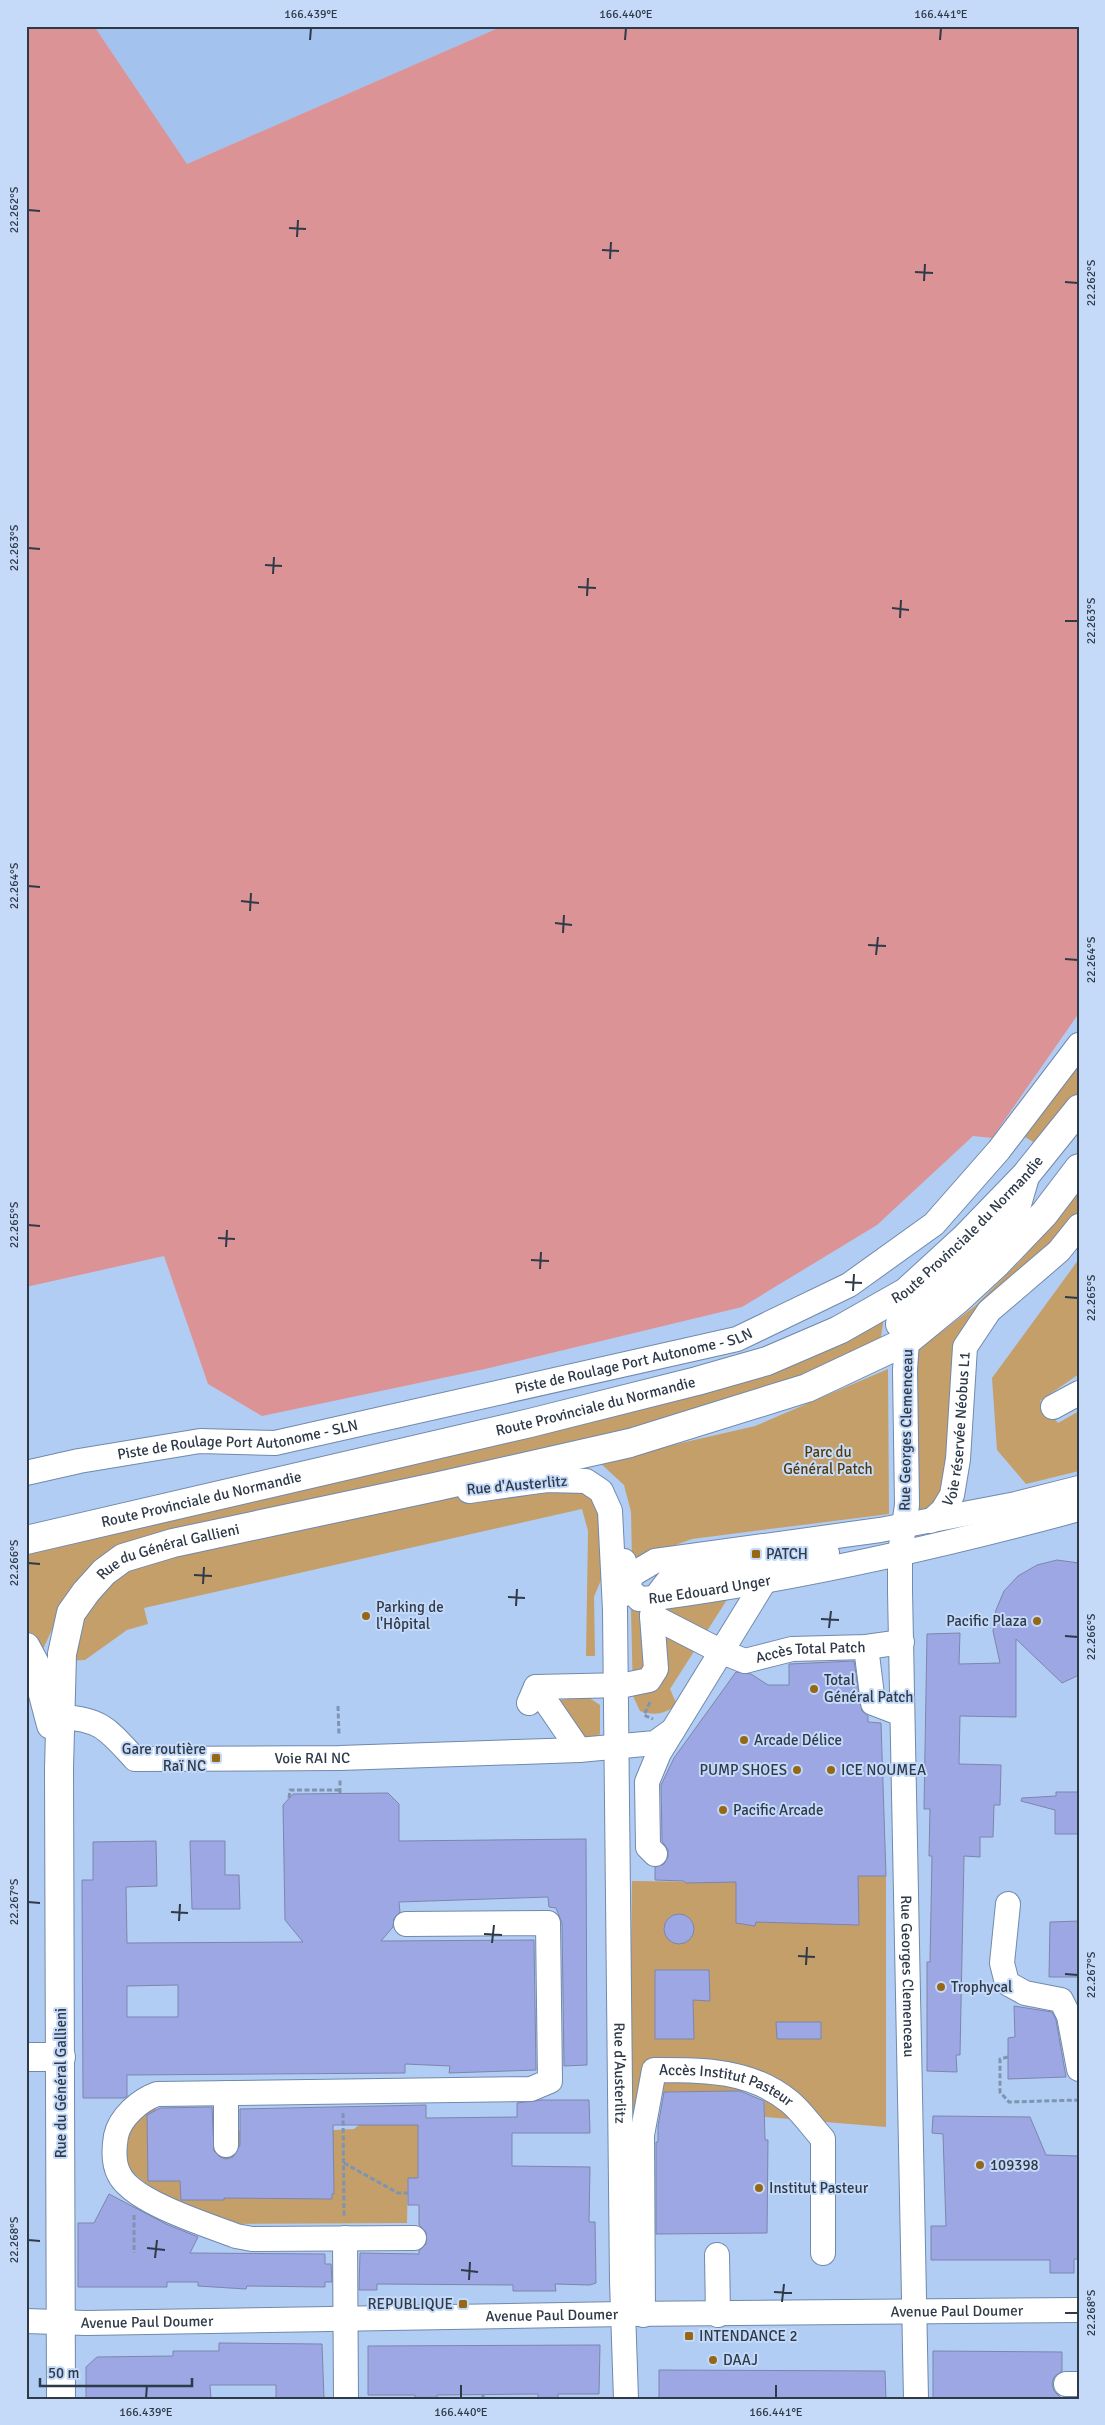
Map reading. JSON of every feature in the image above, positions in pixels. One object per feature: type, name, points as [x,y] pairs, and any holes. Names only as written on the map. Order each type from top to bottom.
[{"type":"main road","name":"Route Provinciale du Normandie","points":[[26,1540],[538,1421],[697,1381],[767,1361],[839,1330],[906,1292],[966,1237],[1025,1176],[1079,1109]]},
{"type":"main road","points":[[435,1488],[630,1443],[667,1432],[807,1388],[901,1344],[956,1301],[996,1264],[1044,1214],[1079,1168]]},
{"type":"main road","points":[[901,1344],[900,1322],[942,1287],[1013,1218],[1025,1176]]},
{"type":"main road","points":[[26,1523],[121,1501],[294,1477]]},
{"type":"main road","name":"Rue du Général Gallieni","points":[[61,2399],[59,1768],[62,1717],[62,1654],[71,1613],[104,1572],[123,1558],[173,1543],[435,1488]]},
{"type":"main road","name":"Rue du Général Gallieni","points":[[26,1647],[35,1664],[45,1698],[59,1768]]},
{"type":"main road","points":[[26,2057],[61,2057]]},
{"type":"street","name":"Piste de Roulage Port Autonome - SLN","points":[[26,1473],[79,1461],[200,1441],[275,1444],[736,1339],[849,1285],[934,1224],[999,1150],[1079,1045]]},
{"type":"street","name":"Voie réservée Néobus L1","points":[[931,1521],[943,1510],[952,1494],[958,1459],[965,1347],[989,1311],[1059,1251],[1079,1226]]},
{"type":"street","name":"Rue Georges Clemenceau","points":[[901,1344],[905,1370],[907,1505],[902,1536],[902,1714],[895,1855],[916,2312],[916,2399]]},
{"type":"street","points":[[1053,1406],[1079,1392]]},
{"type":"street","name":"Rue d'Austerlitz","points":[[435,1488],[471,1486],[589,1468],[605,1475],[618,1491],[623,1517],[626,1585]]},
{"type":"street","name":"Rue d'Austerlitz","points":[[435,1488],[468,1491],[547,1480],[586,1481],[600,1491],[610,1511],[615,1610],[616,1748],[633,2314],[626,2399]]},
{"type":"street","name":"Voie réservée Néobus L1","points":[[615,1610],[626,1585],[634,1574],[654,1561],[902,1536],[931,1521],[1079,1488]]},
{"type":"street","name":"Rue Edouard Unger","points":[[654,1607],[668,1581],[1079,1502]]},
{"type":"street","name":"Rue Edouard Unger","points":[[654,1607],[764,1582],[902,1536],[1079,1509]]},
{"type":"street","points":[[655,1854],[648,1847],[647,1782],[659,1753],[764,1582]]},
{"type":"street","points":[[579,1750],[532,1695],[580,1686],[616,1685],[649,1680],[656,1669],[654,1607],[639,1599],[626,1585]]},
{"type":"street","name":"Accès Total Patch","points":[[654,1607],[722,1652],[745,1661],[792,1649],[866,1647],[902,1642]]},
{"type":"street","points":[[866,1647],[873,1703],[902,1714]]},
{"type":"street","name":"Voie RAI NC","points":[[62,1717],[83,1718],[107,1728],[135,1759],[340,1758],[616,1748]]},
{"type":"street","points":[[616,1748],[655,1744],[673,1730]]},
{"type":"street","points":[[1008,1904],[1002,1963],[1007,1983],[1025,1993],[1061,2000],[1069,2016],[1079,2068]]},
{"type":"street","points":[[406,1924],[548,1923],[550,2081],[531,2089],[157,2094],[145,2098],[130,2112],[118,2129],[115,2146],[118,2174],[134,2192],[148,2200],[244,2238],[414,2238]]},
{"type":"street","name":"Accès Institut Pasteur","points":[[633,2314],[642,2136],[654,2070],[706,2070],[748,2079],[756,2081],[790,2102],[823,2139],[823,2253]]},
{"type":"street","points":[[226,2093],[226,2145]]},
{"type":"street","points":[[344,2238],[346,2399]]},
{"type":"street","points":[[718,2256],[718,2315]]},
{"type":"street","name":"Avenue Paul Doumer","points":[[26,2320],[86,2323],[633,2314],[718,2315],[1079,2310]]},
{"type":"path","points":[[289,1798],[290,1790],[340,1790]]},
{"type":"path","points":[[1008,2057],[1000,2059],[1000,2092],[1009,2102],[1079,2100]]},
{"type":"path","points":[[343,2092],[344,2238]]},
{"type":"path","points":[[343,2163],[398,2193],[408,2193]]},
{"type":"path","points":[[134,2192],[134,2253]]},
{"type":"shaded area","points":[[26,26],[94,26],[187,164],[503,26],[1079,26],[1079,1013],[992,1138],[973,1136],[877,1225],[742,1307],[485,1369],[262,1416],[208,1384],[164,1256],[26,1287]]},
{"type":"shaded area","points":[[94,26],[503,26],[187,164]]},
{"type":"green space","points":[[1079,1060],[1079,1095],[1038,1145],[1022,1135]]},
{"type":"green space","points":[[1079,1192],[1079,1218],[986,1306],[945,1495],[923,1519],[911,1510],[914,1353],[975,1306],[1021,1260]]},
{"type":"green space","points":[[1079,1259],[1079,1374],[1040,1401],[1058,1423],[1079,1411],[1079,1471],[1026,1484],[997,1450],[992,1378]]},
{"type":"green space","points":[[884,1317],[880,1343],[774,1388],[607,1435],[140,1540],[63,1606],[42,1651],[26,1638],[26,1552]]},
{"type":"green space","name":"Parc du Général Patch","points":[[888,1369],[889,1514],[692,1539],[632,1561],[631,1512],[624,1485],[599,1462],[755,1426]]},
{"type":"green space","points":[[525,1485],[587,1492],[594,1503],[601,1522],[601,1580],[594,1597],[595,1656],[586,1656],[588,1531],[582,1509],[144,1608],[148,1624],[127,1630],[85,1660],[64,1661],[97,1589],[140,1563],[434,1498],[467,1496]]},
{"type":"green space","points":[[730,1595],[670,1689],[677,1705],[659,1713],[640,1711],[633,1696],[631,1610]]},
{"type":"green space","points":[[590,1695],[591,1699],[600,1705],[600,1734],[583,1742],[556,1701]]},
{"type":"green space","points":[[732,1875],[886,1876],[886,2127],[765,2117],[764,2091],[657,2092],[628,2174],[632,1881],[719,1882]]},
{"type":"green space","points":[[147,2106],[219,2131],[334,2130],[354,2129],[359,2125],[418,2125],[418,2178],[408,2178],[407,2223],[231,2224],[166,2200],[132,2172],[126,2163],[129,2124]]},
{"type":"building","points":[[1057,1560],[1079,1563],[1079,1675],[1062,1683],[1016,1639],[1016,1717],[960,1716],[959,1764],[1001,1765],[1000,1805],[994,1805],[993,1837],[980,1837],[980,1857],[964,1856],[960,2055],[956,2055],[957,2072],[927,2071],[927,1962],[930,1962],[932,1856],[929,1856],[930,1809],[924,1809],[927,1634],[960,1633],[959,1664],[1000,1663],[993,1631],[996,1610],[1004,1591],[1018,1576],[1037,1565]]},
{"type":"building","name":"Pacific Arcade","points":[[854,1661],[862,1711],[868,1716],[868,1722],[881,1723],[886,1876],[858,1876],[859,1925],[756,1922],[755,1926],[736,1923],[736,1882],[686,1883],[684,1881],[655,1880],[655,1867],[664,1864],[668,1857],[668,1850],[662,1841],[661,1785],[674,1758],[736,1672],[751,1674],[768,1685],[789,1685],[789,1664]]},
{"type":"building","points":[[1056,1792],[1079,1792],[1079,1834],[1055,1834],[1055,1810],[1021,1801],[1022,1798],[1056,1796]]},
{"type":"building","points":[[388,1793],[399,1804],[399,1841],[586,1839],[587,2065],[564,2066],[562,1923],[556,1908],[549,1907],[548,1897],[399,1902],[400,1912],[394,1918],[393,1927],[381,1941],[534,1940],[536,2070],[449,2073],[450,2066],[405,2064],[405,2073],[127,2075],[127,2096],[124,2098],[83,2098],[82,1880],[93,1880],[93,1842],[156,1841],[157,1886],[126,1887],[127,1943],[303,1942],[285,1920],[283,1805],[293,1794]],"holes":[[[178,1985],[178,2017],[127,2017],[127,1986]]]},
{"type":"building","points":[[190,1841],[225,1841],[225,1875],[239,1875],[240,1909],[192,1909]]},
{"type":"building","points":[[679,1914],[690,1918],[694,1929],[690,1940],[679,1944],[668,1940],[664,1929],[668,1918]]},
{"type":"building","points":[[1079,1921],[1079,1977],[1049,1977],[1050,1922]]},
{"type":"building","points":[[655,1970],[709,1970],[710,2001],[693,2000],[694,2039],[655,2039]]},
{"type":"building","points":[[1014,2006],[1052,2012],[1056,2020],[1066,2077],[1008,2079],[1008,2038],[1015,2037]]},
{"type":"building","points":[[776,2022],[821,2022],[821,2039],[777,2039]]},
{"type":"building","points":[[740,2091],[764,2101],[765,2140],[768,2140],[767,2233],[656,2234],[656,2142],[658,2142],[658,2126],[664,2092]]},
{"type":"building","points":[[541,2100],[589,2100],[590,2133],[512,2133],[512,2166],[590,2167],[589,2222],[595,2222],[596,2283],[590,2285],[555,2284],[556,2291],[513,2291],[513,2285],[377,2284],[377,2290],[359,2290],[360,2253],[419,2254],[419,2251],[426,2244],[426,2232],[419,2225],[419,2205],[408,2205],[408,2178],[418,2178],[418,2125],[333,2125],[334,2194],[332,2194],[332,2199],[224,2198],[224,2200],[181,2200],[180,2181],[148,2181],[147,2115],[160,2108],[212,2107],[214,2151],[220,2157],[226,2159],[233,2157],[240,2145],[240,2109],[426,2105],[426,2118],[517,2117],[517,2103]]},
{"type":"building","points":[[933,2116],[1030,2117],[1046,2155],[1079,2156],[1079,2259],[1074,2259],[1074,2273],[1050,2273],[1050,2260],[931,2260],[931,2226],[946,2226],[943,2134],[932,2133]]},
{"type":"building","points":[[109,2194],[166,2224],[198,2237],[190,2253],[325,2254],[325,2264],[331,2264],[332,2282],[325,2282],[325,2287],[247,2286],[246,2289],[198,2286],[198,2282],[167,2282],[167,2287],[78,2287],[78,2223],[94,2223]]},
{"type":"building","points":[[219,2343],[322,2344],[324,2399],[276,2399],[276,2385],[210,2385],[211,2399],[86,2399],[86,2367],[97,2357],[173,2356],[173,2351],[219,2351]]},
{"type":"building","points":[[600,2345],[599,2394],[558,2394],[558,2399],[538,2399],[538,2394],[437,2395],[437,2399],[415,2399],[415,2395],[368,2395],[368,2346]]},
{"type":"building","points":[[933,2351],[1062,2352],[1062,2371],[1054,2377],[1052,2384],[1054,2391],[1062,2399],[933,2399]]},
{"type":"building","points":[[659,2370],[885,2371],[886,2399],[659,2399]]},
{"type":"place","name":"PATCH","points":[[756,1554]]},
{"type":"place","name":"Parking de l'Hôpital","points":[[366,1616]]},
{"type":"place","name":"Pacific Plaza","points":[[1037,1621]]},
{"type":"place","name":"Total Général Patch","points":[[814,1689]]},
{"type":"place","name":"Arcade Délice","points":[[744,1740]]},
{"type":"place","name":"Gare routière Raï NC","points":[[216,1758]]},
{"type":"place","name":"PUMP SHOES","points":[[797,1770]]},
{"type":"place","name":"ICE NOUMEA","points":[[831,1770]]},
{"type":"place","name":"Pacific Arcade","points":[[723,1810]]},
{"type":"place","name":"Trophycal","points":[[941,1987]]},
{"type":"place","name":"109398","points":[[980,2165]]},
{"type":"place","name":"Institut Pasteur","points":[[759,2188]]},
{"type":"place","name":"REPUBLIQUE","points":[[463,2304]]},
{"type":"place","name":"INTENDANCE 2","points":[[689,2336]]},
{"type":"place","name":"DAAJ","points":[[713,2360]]}]
